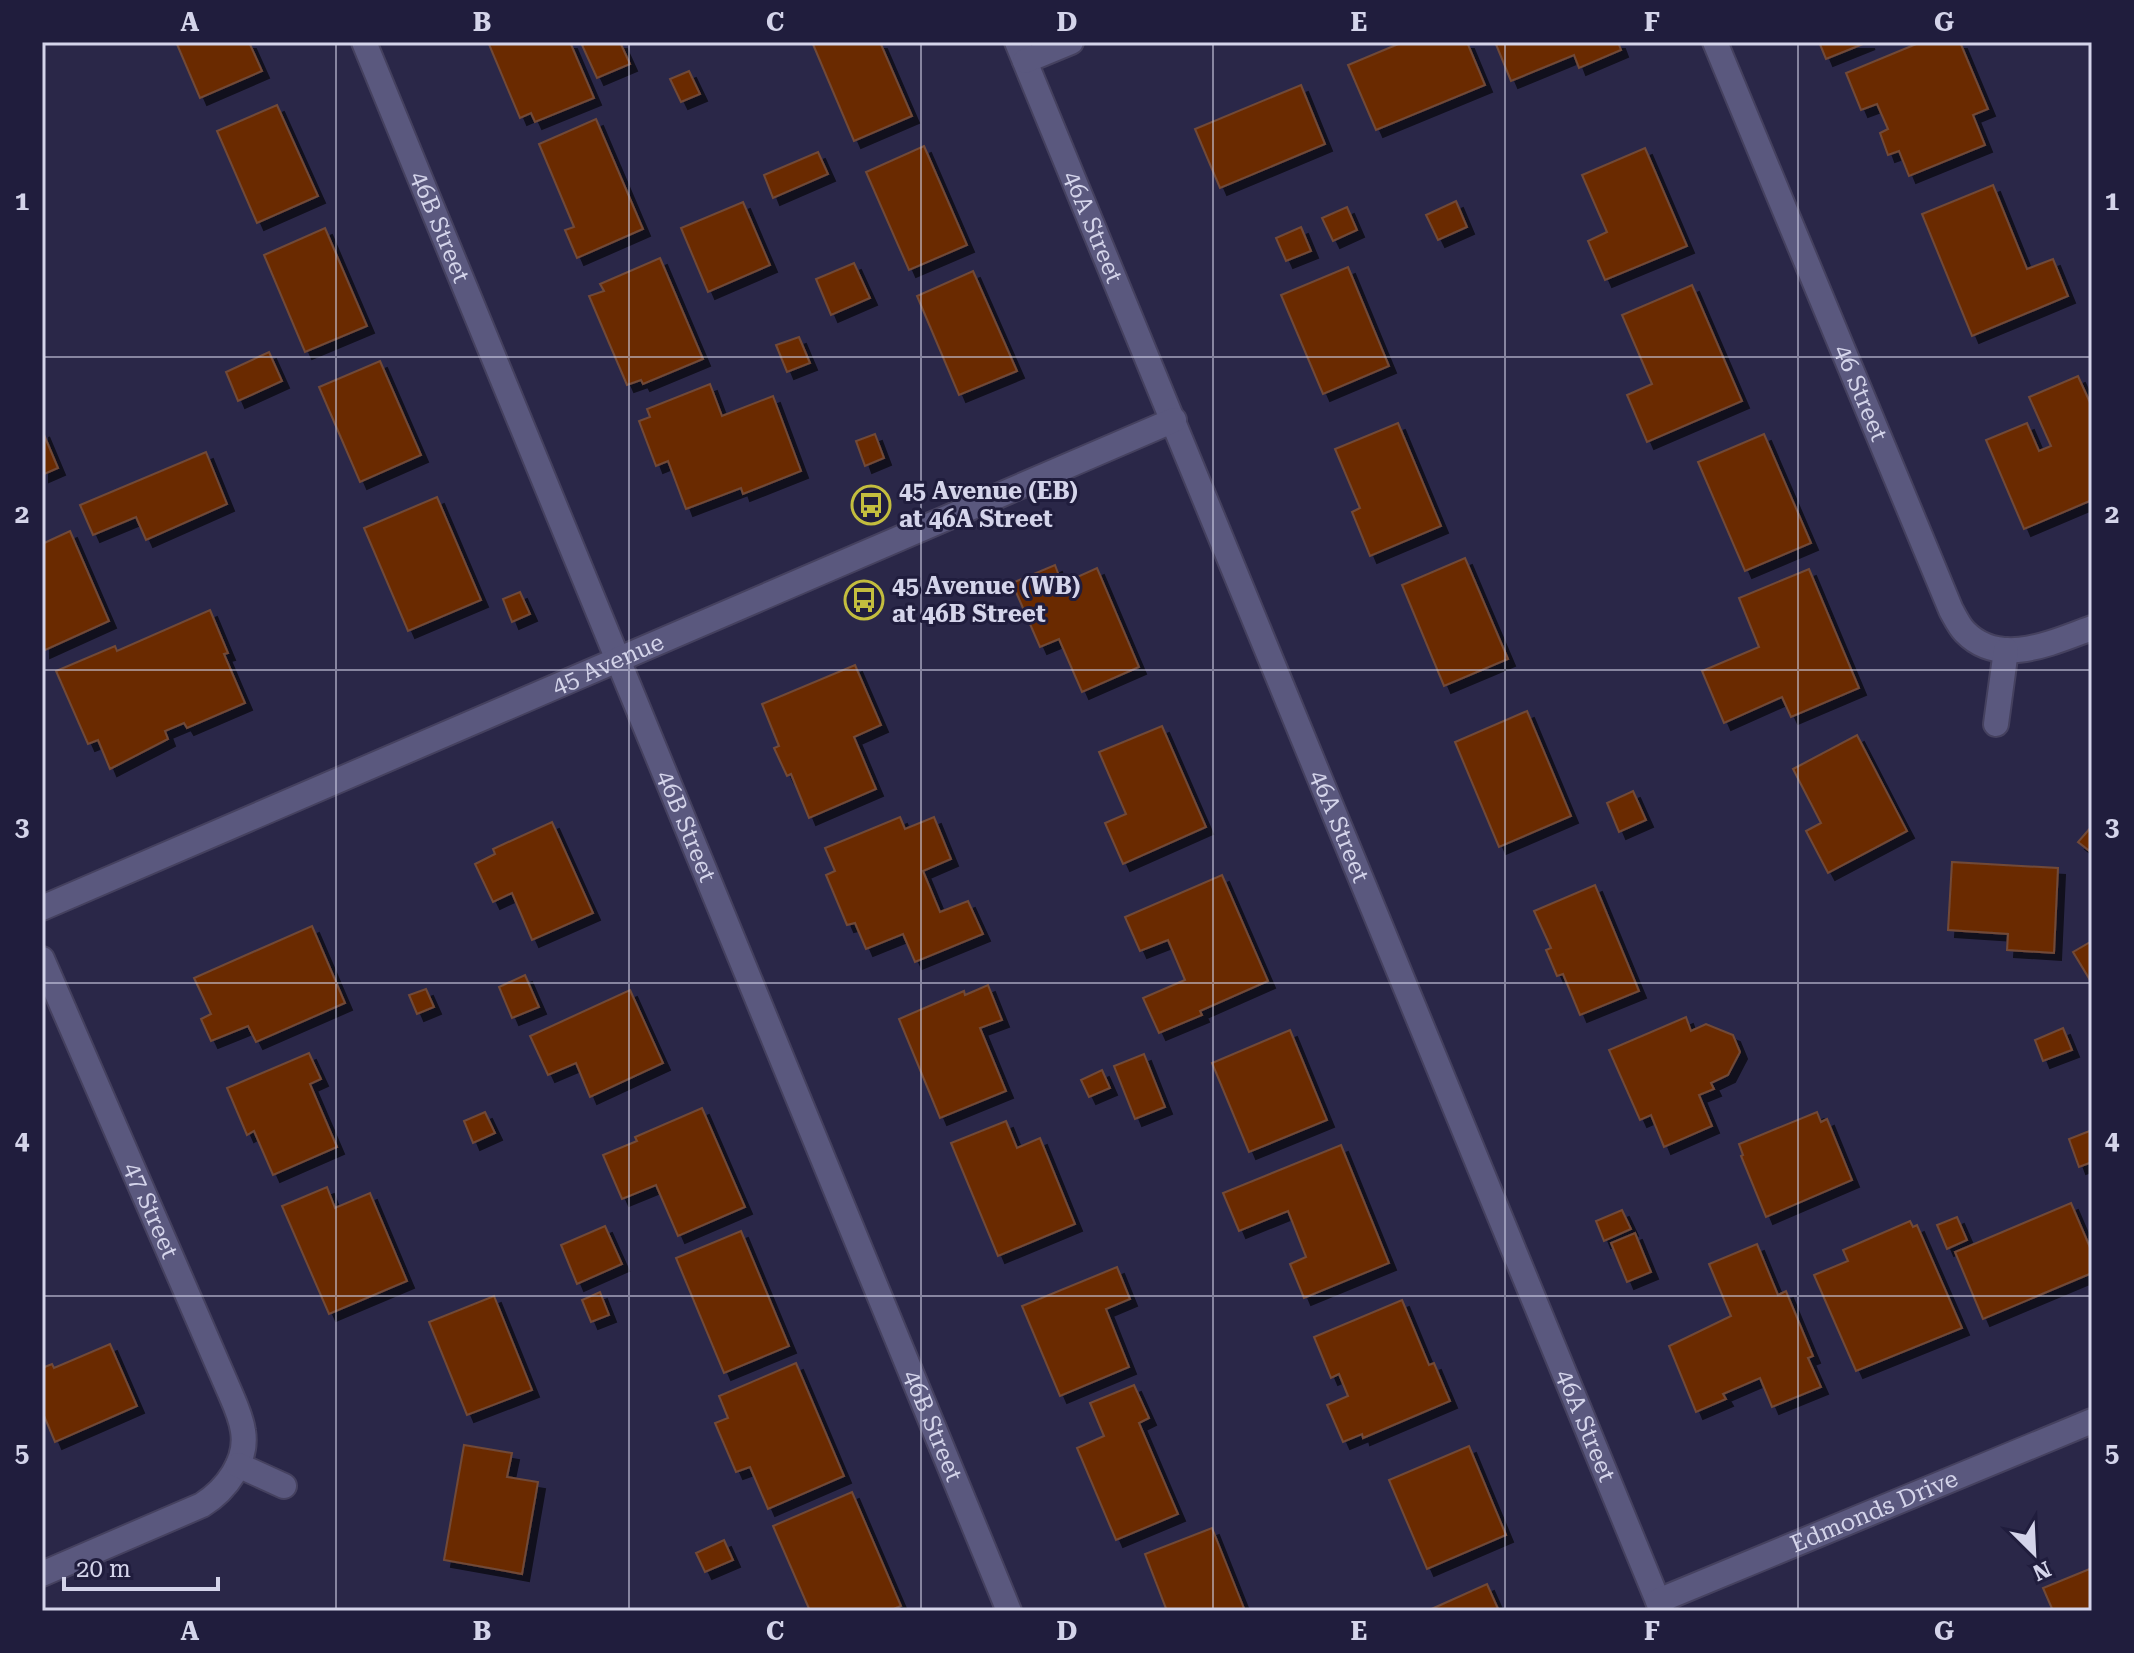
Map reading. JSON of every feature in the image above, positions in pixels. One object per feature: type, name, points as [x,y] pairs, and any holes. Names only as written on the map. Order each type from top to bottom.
[{"type":"street","name":"46B Street","points":[[364,42],[1009,1611]]},
{"type":"street","points":[[1021,52],[1071,42]]},
{"type":"street","name":"46 Street","points":[[1715,42],[1951,610],[1965,631],[1976,640],[2006,650]]},
{"type":"street","name":"46A Street","points":[[1021,52],[1660,1606]]},
{"type":"street","name":"45 Avenue","points":[[42,908],[1174,420]]},
{"type":"street","points":[[1996,724],[2006,650],[2044,646],[2092,628]]},
{"type":"street","name":"47 Street","points":[[42,959],[240,1417],[244,1434],[238,1465]]},
{"type":"street","name":"Edmonds Drive","points":[[1660,1606],[2092,1421]]},
{"type":"street","points":[[42,1574],[202,1505],[217,1495],[238,1465],[284,1486]]},
{"type":"building","points":[[176,42],[249,42],[262,71],[200,98]]},
{"type":"building","points":[[488,42],[570,42],[594,98],[535,122],[531,113],[520,118]]},
{"type":"building","points":[[588,42],[620,42],[630,64],[597,78],[582,45]]},
{"type":"building","points":[[812,42],[880,42],[912,116],[854,141]]},
{"type":"building","points":[[1403,42],[1467,42],[1485,85],[1376,130],[1348,65]]},
{"type":"building","points":[[1495,42],[1618,42],[1621,50],[1579,68],[1574,55],[1511,81]]},
{"type":"building","points":[[1819,42],[1868,42],[1826,59]]},
{"type":"building","points":[[1921,42],[1960,42],[1988,109],[1973,115],[1985,145],[1909,176],[1899,151],[1888,155],[1880,133],[1888,129],[1877,104],[1861,110],[1846,73]]},
{"type":"building","points":[[689,71],[700,94],[681,102],[670,79]]},
{"type":"building","points":[[1301,85],[1325,144],[1220,188],[1195,129]]},
{"type":"building","points":[[277,105],[318,196],[257,223],[217,131]]},
{"type":"building","points":[[596,119],[643,229],[577,258],[565,230],[574,227],[539,144]]},
{"type":"building","points":[[924,146],[967,245],[909,270],[866,172]]},
{"type":"building","points":[[1645,148],[1687,246],[1605,280],[1588,241],[1607,232],[1582,175]]},
{"type":"building","points":[[818,152],[828,174],[773,198],[764,175]]},
{"type":"building","points":[[1993,185],[2027,269],[2053,259],[2068,296],[1972,336],[1922,214]]},
{"type":"building","points":[[1456,201],[1467,227],[1438,240],[1426,215]]},
{"type":"building","points":[[743,202],[770,265],[708,292],[681,228]]},
{"type":"building","points":[[1347,207],[1357,230],[1333,241],[1322,218]]},
{"type":"building","points":[[1301,227],[1311,251],[1286,261],[1276,238]]},
{"type":"building","points":[[325,228],[367,326],[305,352],[264,255]]},
{"type":"building","points":[[660,258],[703,359],[643,384],[641,380],[627,385],[589,296],[604,291],[600,284]]},
{"type":"building","points":[[854,263],[870,298],[831,315],[816,279]]},
{"type":"building","points":[[1348,267],[1389,366],[1323,394],[1281,295]]},
{"type":"building","points":[[973,271],[1017,371],[959,395],[917,296]]},
{"type":"building","points":[[1692,285],[1742,401],[1647,442],[1627,395],[1652,384],[1622,315]]},
{"type":"building","points":[[799,337],[810,363],[787,372],[776,345]]},
{"type":"building","points":[[269,352],[282,381],[238,401],[226,372]]},
{"type":"building","points":[[380,361],[421,455],[360,482],[319,387]]},
{"type":"building","points":[[2078,376],[2092,407],[2092,500],[2024,529],[1986,440],[2027,423],[2039,451],[2051,446],[2029,397]]},
{"type":"building","points":[[710,384],[722,416],[773,396],[801,471],[743,494],[741,488],[686,509],[668,461],[656,466],[639,421],[650,417],[647,409]]},
{"type":"building","points":[[1398,423],[1441,526],[1370,556],[1352,512],[1360,508],[1335,449]]},
{"type":"building","points":[[42,430],[58,468],[42,475]]},
{"type":"building","points":[[875,434],[884,458],[865,466],[856,441]]},
{"type":"building","points":[[1764,434],[1811,543],[1745,571],[1698,462]]},
{"type":"building","points":[[206,452],[227,504],[146,540],[136,517],[93,535],[80,505]]},
{"type":"building","points":[[437,497],[481,600],[408,631],[364,528]]},
{"type":"building","points":[[70,531],[109,621],[43,651],[42,544]]},
{"type":"building","points":[[1465,558],[1508,659],[1444,686],[1402,585]]},
{"type":"building","points":[[1055,565],[1062,584],[1097,568],[1139,667],[1082,692],[1059,639],[1040,647],[1012,583]]},
{"type":"building","points":[[1809,569],[1859,688],[1791,717],[1782,697],[1724,723],[1702,671],[1759,647],[1739,598]]},
{"type":"building","points":[[520,592],[530,614],[512,622],[503,599]]},
{"type":"building","points":[[210,610],[245,703],[187,728],[184,723],[165,731],[168,739],[110,769],[98,740],[88,744],[56,671],[115,646],[117,651]]},
{"type":"building","points":[[855,665],[881,725],[854,737],[876,789],[809,818],[791,774],[787,776],[774,748],[779,746],[762,704]]},
{"type":"building","points":[[1527,711],[1571,816],[1499,847],[1455,742]]},
{"type":"building","points":[[1162,726],[1206,827],[1123,864],[1105,823],[1126,814],[1099,752]]},
{"type":"building","points":[[1857,735],[1907,831],[1828,873],[1806,831],[1821,823],[1793,769]]},
{"type":"building","points":[[1633,791],[1646,820],[1619,832],[1607,803]]},
{"type":"building","points":[[900,817],[905,829],[934,817],[951,859],[923,871],[940,912],[968,901],[983,934],[915,962],[903,934],[866,949],[855,923],[847,925],[826,875],[835,871],[825,848]]},
{"type":"building","points":[[552,822],[593,913],[532,940],[512,893],[493,902],[475,864],[495,854],[493,849]]},
{"type":"building","points":[[2092,826],[2092,853],[2078,842]]},
{"type":"building","points":[[1952,862],[2058,868],[2054,953],[2007,950],[2008,934],[1948,930]]},
{"type":"building","points":[[1222,875],[1268,981],[1159,1033],[1143,998],[1185,980],[1168,940],[1140,951],[1125,917]]},
{"type":"building","points":[[1595,885],[1639,991],[1580,1015],[1563,974],[1557,976],[1546,950],[1551,948],[1534,911]]},
{"type":"building","points":[[312,926],[345,1003],[256,1042],[248,1026],[211,1041],[201,1019],[211,1014],[194,978]]},
{"type":"building","points":[[2092,941],[2092,980],[2090,980],[2073,952]]},
{"type":"building","points":[[525,975],[539,1007],[512,1018],[499,987]]},
{"type":"building","points":[[988,985],[1002,1020],[980,1028],[1006,1091],[940,1118],[899,1019],[964,991],[965,995]]},
{"type":"building","points":[[426,989],[434,1007],[417,1014],[409,995]]},
{"type":"building","points":[[630,990],[663,1063],[590,1097],[576,1063],[548,1075],[530,1036]]},
{"type":"building","points":[[1686,1017],[1691,1031],[1706,1024],[1733,1035],[1740,1052],[1728,1075],[1711,1083],[1714,1089],[1699,1095],[1712,1126],[1664,1147],[1651,1115],[1640,1120],[1609,1050]]},
{"type":"building","points":[[2063,1028],[2072,1050],[2043,1061],[2035,1040]]},
{"type":"building","points":[[1290,1030],[1327,1120],[1249,1152],[1212,1063]]},
{"type":"building","points":[[309,1053],[321,1079],[310,1084],[337,1147],[273,1175],[254,1131],[247,1135],[227,1088]]},
{"type":"building","points":[[1144,1054],[1165,1107],[1135,1119],[1114,1066]]},
{"type":"building","points":[[1102,1070],[1110,1088],[1089,1097],[1081,1080]]},
{"type":"building","points":[[702,1108],[745,1207],[678,1236],[656,1185],[622,1199],[603,1155],[637,1141],[635,1137]]},
{"type":"building","points":[[485,1112],[495,1133],[473,1143],[464,1121]]},
{"type":"building","points":[[1817,1112],[1821,1122],[1827,1119],[1852,1180],[1766,1217],[1739,1144]]},
{"type":"building","points":[[1006,1121],[1017,1148],[1040,1138],[1075,1224],[998,1256],[951,1143]]},
{"type":"building","points":[[2092,1130],[2092,1162],[2079,1167],[2069,1139]]},
{"type":"building","points":[[1341,1145],[1389,1263],[1304,1298],[1290,1264],[1306,1257],[1288,1211],[1239,1231],[1223,1193]]},
{"type":"building","points":[[327,1187],[335,1208],[370,1193],[407,1281],[329,1314],[282,1206]]},
{"type":"building","points":[[2071,1203],[2092,1252],[2092,1273],[1983,1319],[1955,1252]]},
{"type":"building","points":[[1622,1210],[1631,1229],[1604,1241],[1596,1221]]},
{"type":"building","points":[[1957,1217],[1967,1240],[1947,1249],[1937,1225]]},
{"type":"building","points":[[1910,1221],[1913,1227],[1917,1225],[1962,1328],[1856,1371],[1814,1275],[1848,1261],[1843,1250]]},
{"type":"building","points":[[605,1226],[622,1264],[577,1284],[561,1245]]},
{"type":"building","points":[[741,1231],[789,1346],[724,1373],[676,1258]]},
{"type":"building","points":[[1635,1233],[1651,1272],[1627,1282],[1611,1243]]},
{"type":"building","points":[[1757,1244],[1778,1295],[1786,1291],[1813,1356],[1808,1358],[1821,1387],[1772,1407],[1760,1378],[1723,1394],[1726,1399],[1696,1412],[1669,1346],[1731,1316],[1709,1264]]},
{"type":"building","points":[[1117,1267],[1130,1299],[1106,1309],[1129,1367],[1060,1396],[1022,1306]]},
{"type":"building","points":[[600,1292],[609,1315],[591,1322],[582,1300]]},
{"type":"building","points":[[494,1296],[532,1390],[467,1415],[429,1322]]},
{"type":"building","points":[[1402,1300],[1429,1365],[1434,1363],[1450,1401],[1363,1438],[1362,1434],[1343,1442],[1327,1405],[1348,1396],[1339,1374],[1331,1378],[1314,1337]]},
{"type":"building","points":[[110,1344],[137,1406],[55,1442],[42,1411],[42,1368],[52,1364],[54,1368]]},
{"type":"building","points":[[796,1363],[844,1476],[768,1509],[750,1467],[736,1472],[715,1423],[728,1418],[719,1396]]},
{"type":"building","points":[[1134,1385],[1149,1418],[1139,1423],[1178,1514],[1116,1540],[1077,1448],[1104,1436],[1090,1403]]},
{"type":"building","points":[[464,1445],[512,1453],[507,1477],[538,1482],[522,1574],[444,1560]]},
{"type":"building","points":[[1469,1446],[1506,1535],[1427,1569],[1389,1480]]},
{"type":"building","points":[[852,1492],[901,1606],[889,1611],[810,1611],[773,1526]]},
{"type":"building","points":[[1212,1528],[1245,1611],[1167,1611],[1145,1554]]},
{"type":"building","points":[[724,1540],[733,1560],[705,1572],[696,1553]]},
{"type":"building","points":[[2092,1568],[2092,1611],[2053,1611],[2043,1588]]},
{"type":"building","points":[[1487,1584],[1499,1611],[1427,1611]]},
{"type":"place","name":"45 Avenue (EB) at 46A Street","points":[[871,505]]},
{"type":"place","name":"45 Avenue (WB) at 46B Street","points":[[864,600]]}]
